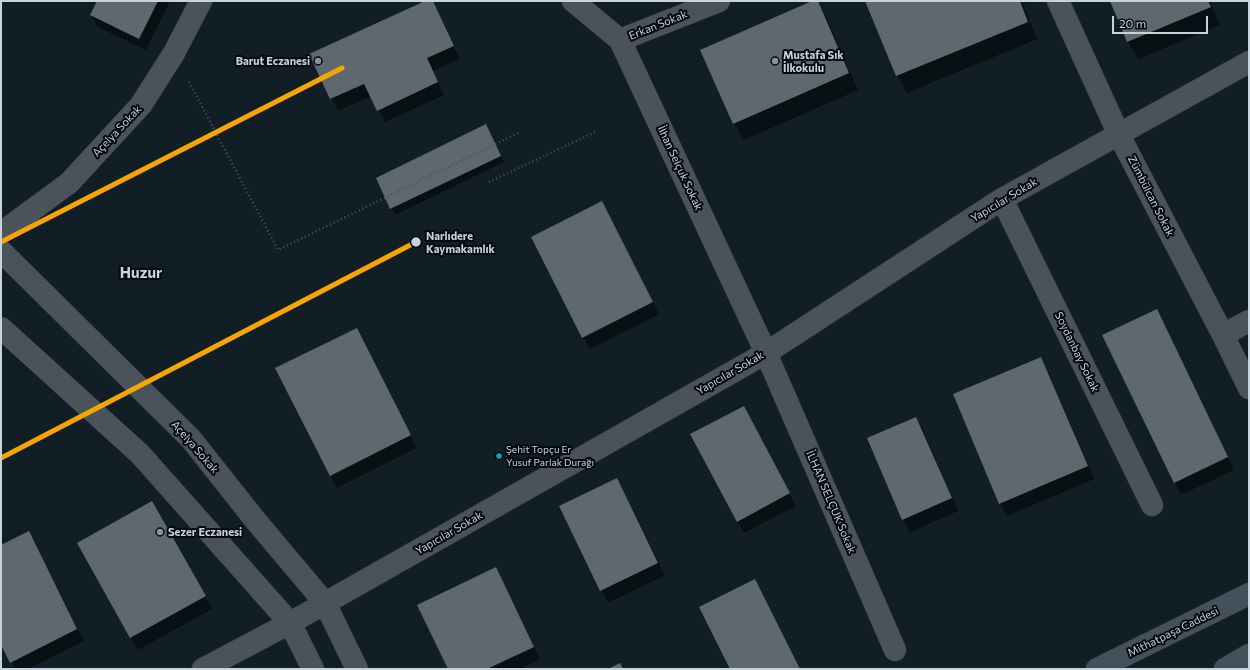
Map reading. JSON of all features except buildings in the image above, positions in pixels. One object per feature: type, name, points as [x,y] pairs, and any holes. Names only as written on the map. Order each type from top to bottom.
[{"type":"main road","name":"Mithatpaşa Caddesi","points":[[1097,669],[1249,594]]},
{"type":"main road","points":[[1225,669],[1249,654]]},
{"type":"street","name":"Açelya Sokak","points":[[1,233],[69,183],[141,105],[174,53],[201,1]]},
{"type":"street","name":"İlhan Selçuk Sokak","points":[[573,1],[620,40],[766,353]]},
{"type":"street","name":"Erkan Sokak","points":[[620,40],[719,1]]},
{"type":"street","name":"Zümbülcan Sokak","points":[[1058,1],[1119,135],[1249,388]]},
{"type":"street","name":"Yapıcılar Sokak","points":[[203,669],[290,623],[766,353],[1002,199],[1249,62]]},
{"type":"street","name":"Soydanbay Sokak","points":[[1002,199],[1152,505]]},
{"type":"street","name":"Açelya Sokak","points":[[1,250],[191,439],[256,521],[325,603],[357,669]]},
{"type":"street","points":[[1223,336],[1249,321]]},
{"type":"street","points":[[1,328],[140,454],[290,623],[313,669]]},
{"type":"street","name":"İLHAN SELÇUK Sokak","points":[[766,353],[895,650]]},
{"type":"path","points":[[174,53],[278,250],[518,133]]},
{"type":"path","points":[[489,182],[595,132]]},
{"type":"transit line","points":[[1,242],[342,68]]},
{"type":"transit line","points":[[1,458],[416,242]]},
{"type":"place","name":"Barut Eczanesi","points":[[318,61]]},
{"type":"place","name":"Mustafa Sık İlkokulu","points":[[775,61]]},
{"type":"place","name":"Narlıdere Kaymakamlık","points":[[416,242]]},
{"type":"place","name":"Şehit Topçu Er Yusuf Parlak Durağı","points":[[499,456]]},
{"type":"place","name":"Sezer Eczanesi","points":[[160,532]]},
{"type":"district","name":"Huzur","points":[[141,273]]}]
